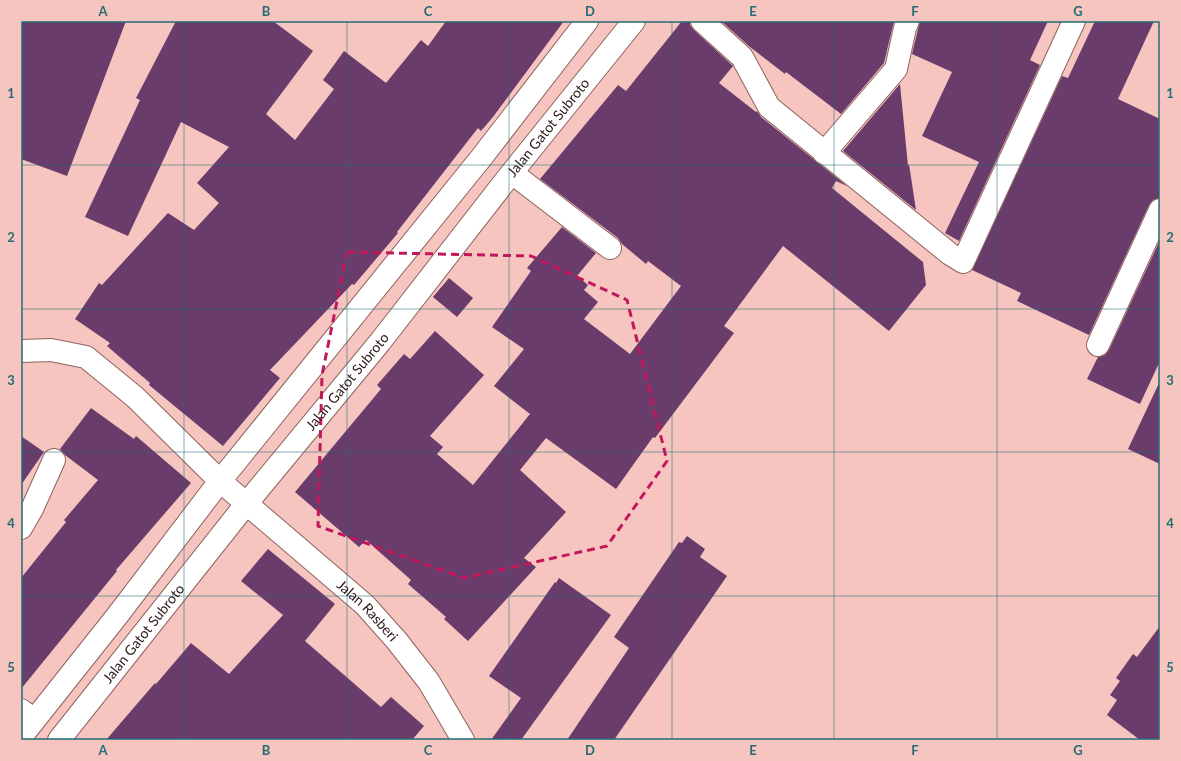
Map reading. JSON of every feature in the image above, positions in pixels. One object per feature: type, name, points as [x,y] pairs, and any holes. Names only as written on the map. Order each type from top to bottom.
[{"type":"main road","points":[[25,722],[117,616],[220,481],[481,158],[587,21]]},
{"type":"main road","name":"Jalan Gatot Subroto","points":[[59,740],[247,503],[380,342],[512,173],[634,21]]},
{"type":"main road","points":[[702,21],[742,57],[769,107],[950,254],[963,262],[1074,21]]},
{"type":"main road","points":[[824,153],[896,69],[905,28],[908,21]]},
{"type":"main road","points":[[512,173],[610,248]]},
{"type":"main road","points":[[1098,345],[1160,210]]},
{"type":"main road","name":"Jalan Rasberi","points":[[21,350],[51,350],[86,357],[135,397],[220,481],[365,605],[393,636],[429,682],[463,740]]},
{"type":"main road","points":[[21,528],[54,460]]},
{"type":"highlighted area","points":[[347,252],[531,256],[627,300],[667,461],[607,546],[464,578],[318,526],[322,375]]},
{"type":"building","points":[[21,21],[126,21],[67,176],[21,159]]},
{"type":"building","points":[[176,21],[273,21],[313,51],[266,114],[295,140],[334,89],[323,80],[344,51],[386,83],[421,40],[428,46],[446,21],[564,21],[493,117],[481,131],[478,128],[397,232],[398,233],[354,285],[352,284],[270,370],[280,378],[223,446],[149,385],[150,383],[107,346],[110,343],[75,319],[99,283],[102,285],[168,213],[194,230],[219,203],[197,183],[229,147],[181,122],[128,236],[85,217],[140,100],[136,98]]},
{"type":"building","points":[[682,21],[690,21],[690,25],[694,30],[733,66],[719,83],[756,112],[757,111],[761,117],[847,186],[836,181],[832,188],[923,262],[926,285],[889,331],[783,246],[724,326],[734,333],[655,438],[653,437],[616,489],[546,438],[520,470],[566,512],[524,558],[536,567],[468,641],[444,619],[446,617],[408,584],[411,580],[366,540],[359,547],[295,492],[381,389],[377,385],[404,354],[410,359],[435,331],[484,375],[430,436],[443,447],[437,454],[473,485],[530,414],[494,386],[524,349],[492,327],[531,271],[527,268],[562,227],[596,253],[577,276],[588,285],[584,290],[598,302],[584,319],[630,354],[681,286],[648,261],[646,264],[622,244],[618,238],[540,179],[618,85],[626,91]]},
{"type":"building","points":[[721,21],[894,21],[884,63],[841,114],[786,72],[785,74],[750,47]]},
{"type":"building","points":[[920,21],[1048,21],[1030,60],[1040,65],[959,241],[945,233],[979,162],[922,136],[952,72],[912,54]]},
{"type":"building","points":[[1095,21],[1154,21],[1118,99],[1160,119],[1160,198],[1153,200],[1149,205],[1089,335],[1017,301],[1021,293],[972,270],[1062,76],[1068,78]]},
{"type":"building","points":[[900,84],[908,166],[909,164],[916,210],[843,151]]},
{"type":"building","points":[[1160,240],[1160,361],[1140,404],[1087,379],[1098,357],[1105,355],[1109,350]]},
{"type":"building","points":[[449,278],[473,298],[457,317],[433,297]]},
{"type":"building","points":[[1160,381],[1160,464],[1128,449]]},
{"type":"building","points":[[91,408],[134,439],[136,436],[191,483],[116,570],[117,571],[21,689],[21,578],[66,522],[64,520],[98,480],[65,455],[60,449]]},
{"type":"building","points":[[21,436],[44,452],[21,485]]},
{"type":"building","points":[[687,536],[705,549],[700,557],[727,576],[614,740],[567,740],[629,648],[614,637],[679,542],[682,543]]},
{"type":"building","points":[[268,549],[335,604],[305,641],[381,707],[391,697],[424,726],[412,740],[106,740],[191,643],[229,674],[283,615],[241,581]]},
{"type":"building","points":[[559,578],[611,615],[521,740],[491,740],[521,698],[489,676]]},
{"type":"building","points":[[1160,626],[1160,740],[1140,740],[1107,715],[1117,700],[1110,695],[1120,681],[1116,678],[1133,654],[1137,657]]}]
